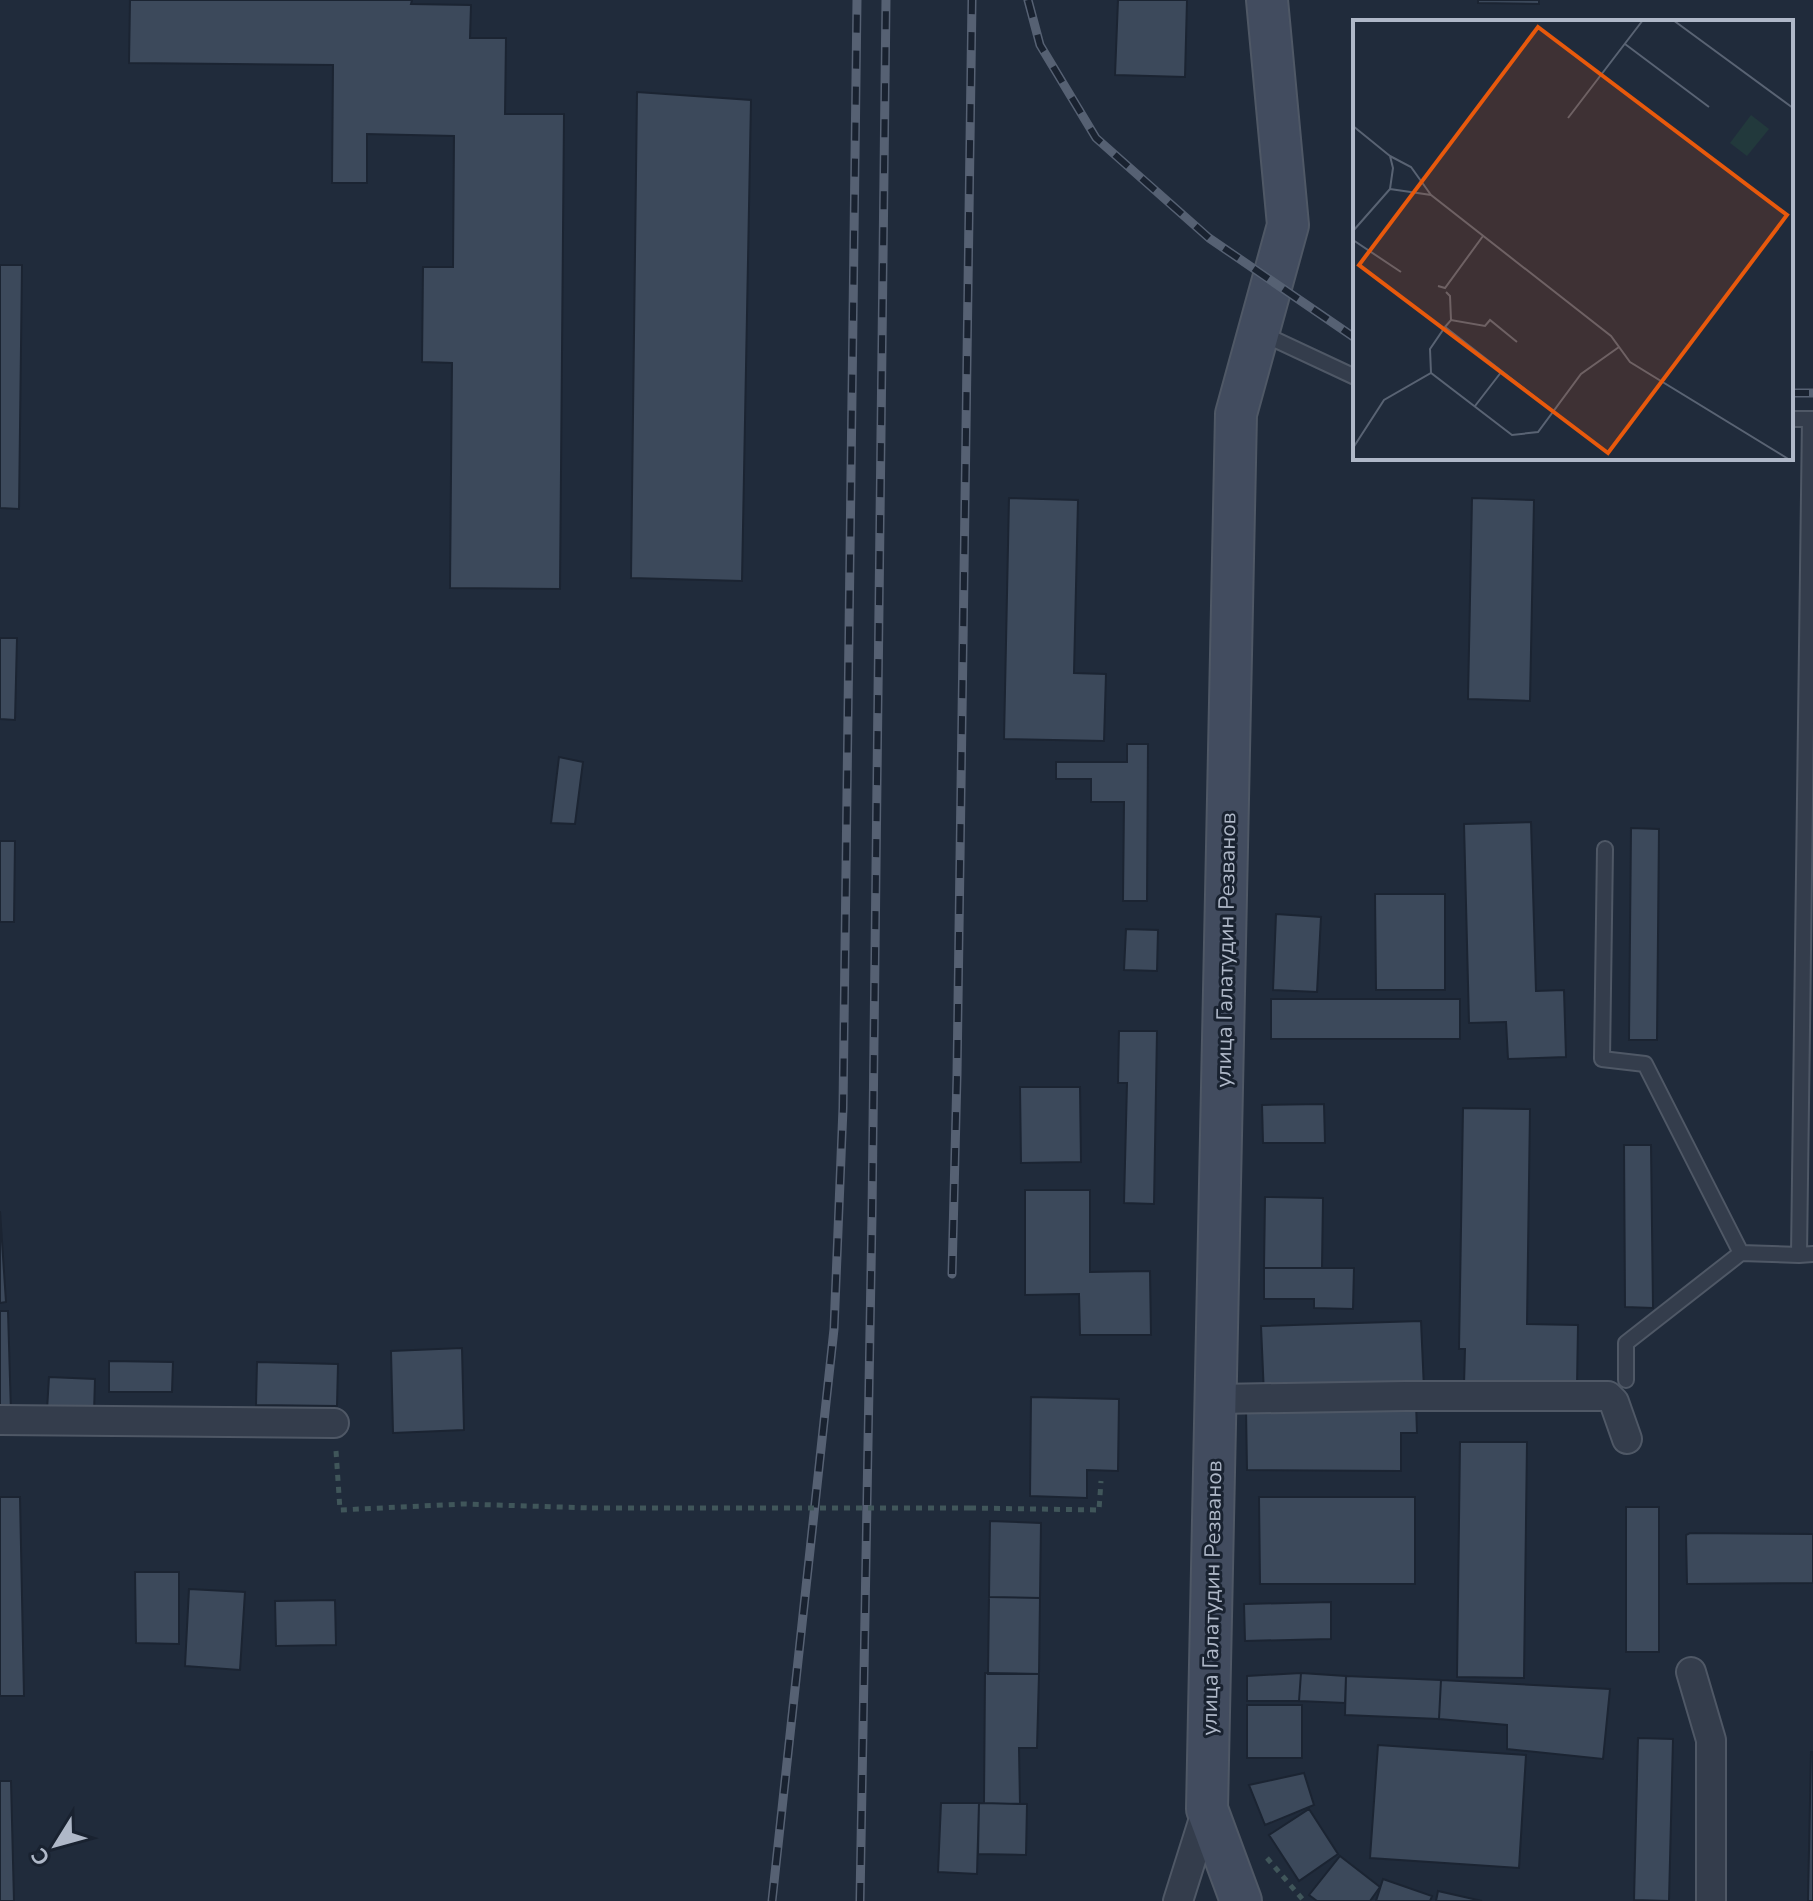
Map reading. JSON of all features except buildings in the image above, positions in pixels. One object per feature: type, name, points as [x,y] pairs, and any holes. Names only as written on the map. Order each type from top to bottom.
[{"type":"street","name":"улица Галатудин Резванов","points":[[1241,1901],[1207,1809],[1236,414],[1288,225],[1267,0]]},
{"type":"street","points":[[1217,1399],[1608,1396],[1614,1402],[1627,1439]]},
{"type":"street","points":[[0,1420],[334,1423]]},
{"type":"street","points":[[1691,1672],[1711,1740],[1711,1901]]},
{"type":"street","points":[[1178,1901],[1207,1809]]},
{"type":"lane","points":[[1259,332],[1353,376]]},
{"type":"lane","points":[[1626,1380],[1626,1343],[1741,1253],[1806,1255],[1812,419]]},
{"type":"lane","points":[[1605,849],[1602,1059],[1645,1064],[1741,1253]]},
{"type":"path","points":[[334,1423],[340,1510],[463,1504],[592,1508],[1099,1510],[1101,1481]]},
{"type":"railway","points":[[772,1901],[834,1329],[843,1108],[857,0]]},
{"type":"railway","points":[[860,1901],[872,1215],[886,0]]},
{"type":"railway","points":[[952,1274],[972,0]]},
{"type":"railway","points":[[1028,0],[1040,45],[1096,138],[1209,238],[1353,337]]},
{"type":"railway","points":[[1793,393],[1813,393]]}]
